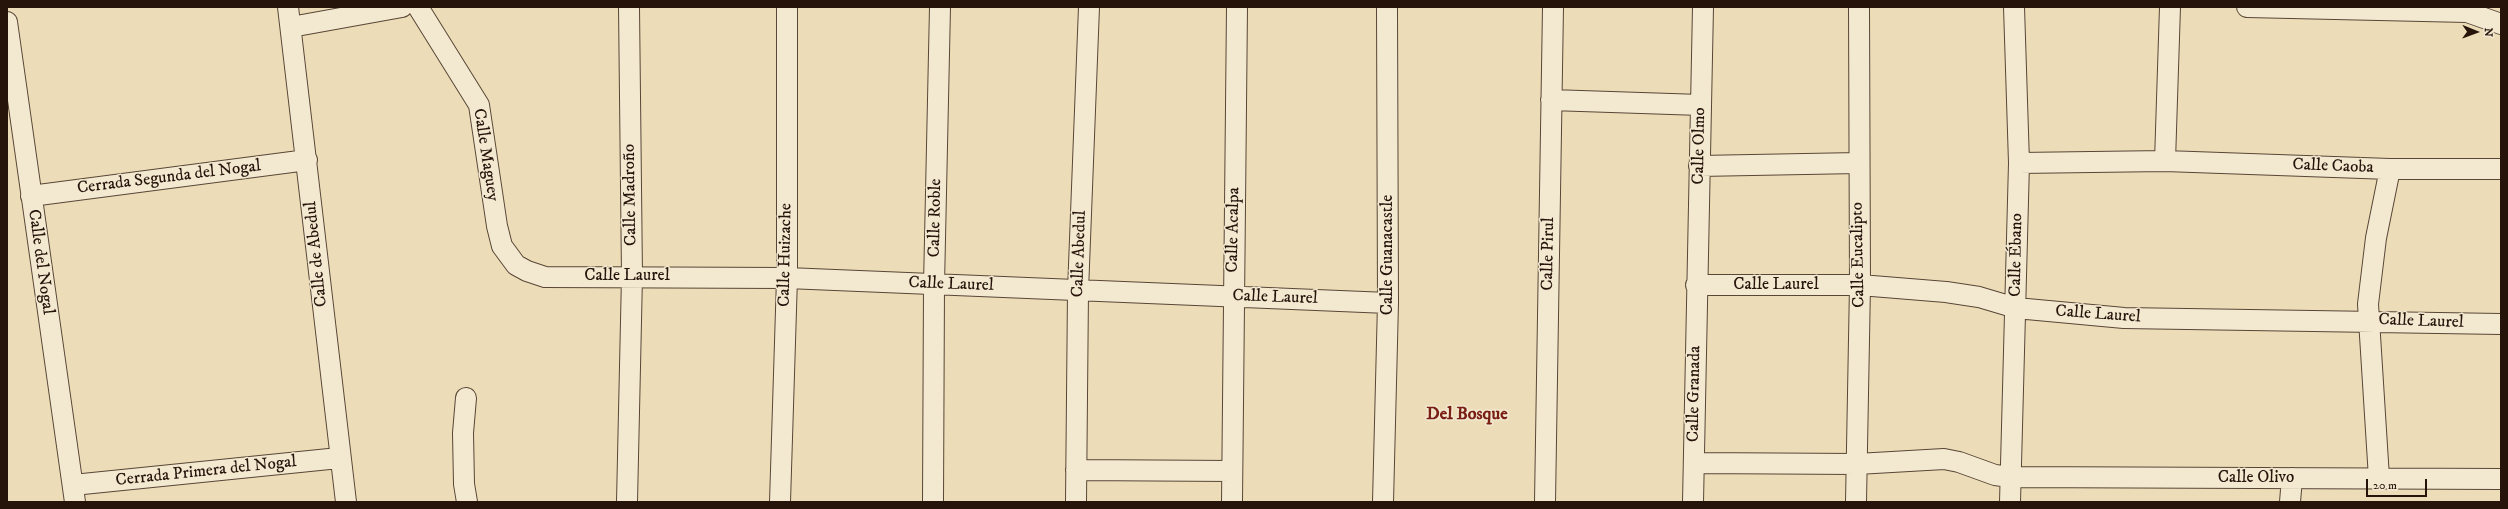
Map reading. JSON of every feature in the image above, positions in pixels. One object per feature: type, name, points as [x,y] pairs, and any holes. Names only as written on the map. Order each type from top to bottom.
[{"type":"street","name":"Calle de Abedul","points":[[288,7],[307,160],[339,458],[346,502]]},
{"type":"street","points":[[291,27],[402,7]]},
{"type":"street","name":"Calle Maguey","points":[[418,7],[441,40],[479,105],[497,226],[502,246],[516,265]]},
{"type":"street","name":"Calle Madroño","points":[[627,502],[632,276],[629,7]]},
{"type":"street","name":"Calle Huizache","points":[[780,502],[787,278],[787,7]]},
{"type":"street","name":"Calle Roble","points":[[933,502],[934,285],[940,7]]},
{"type":"street","name":"Calle Abedul","points":[[1076,502],[1078,290],[1088,7]]},
{"type":"street","name":"Calle Acalpa","points":[[1232,502],[1237,7]]},
{"type":"street","name":"Calle Guanacastle","points":[[1383,502],[1388,303],[1387,7]]},
{"type":"street","name":"Calle Pirul","points":[[1545,502],[1553,7]]},
{"type":"street","name":"Calle Olmo","points":[[1696,285],[1703,7]]},
{"type":"street","name":"Calle Eucalipto","points":[[1856,502],[1860,285],[1858,162],[1859,7]]},
{"type":"street","name":"Calle Ébano","points":[[2010,502],[2019,163],[2014,7]]},
{"type":"street","points":[[2165,160],[2170,7]]},
{"type":"street","points":[[2247,7],[2467,10],[2501,24]]},
{"type":"street","name":"Calle del Nogal","points":[[7,22],[74,494]]},
{"type":"street","points":[[1551,100],[1701,105]]},
{"type":"street","name":"Cerrada Segunda del Nogal","points":[[31,196],[307,160]]},
{"type":"street","name":"Calle Caoba","points":[[2019,163],[2165,160],[2390,169],[2501,169]]},
{"type":"street","points":[[1700,166],[1858,162]]},
{"type":"street","points":[[2379,478],[2367,320],[2370,277],[2390,169]]},
{"type":"street","name":"Calle Laurel","points":[[516,265],[545,277],[632,276],[787,278],[1388,303]]},
{"type":"street","name":"Calle Laurel","points":[[1696,285],[1860,285],[1946,292],[1979,297],[2016,308],[2124,318],[2367,320],[2501,324]]},
{"type":"street","name":"Calle Granada","points":[[1694,502],[1696,285]]},
{"type":"street","points":[[466,398],[463,433],[464,484],[467,502]]},
{"type":"street","name":"Cerrada Primera del Nogal","points":[[74,494],[339,458]]},
{"type":"street","name":"Calle Olivo","points":[[1694,463],[1857,464],[1944,459],[1966,464],[1995,475],[2010,477],[2501,479]]},
{"type":"street","points":[[1076,470],[1232,471]]},
{"type":"street","points":[[2290,502],[2292,478]]},
{"type":"district","name":"Del Bosque","points":[[1467,415]]}]
